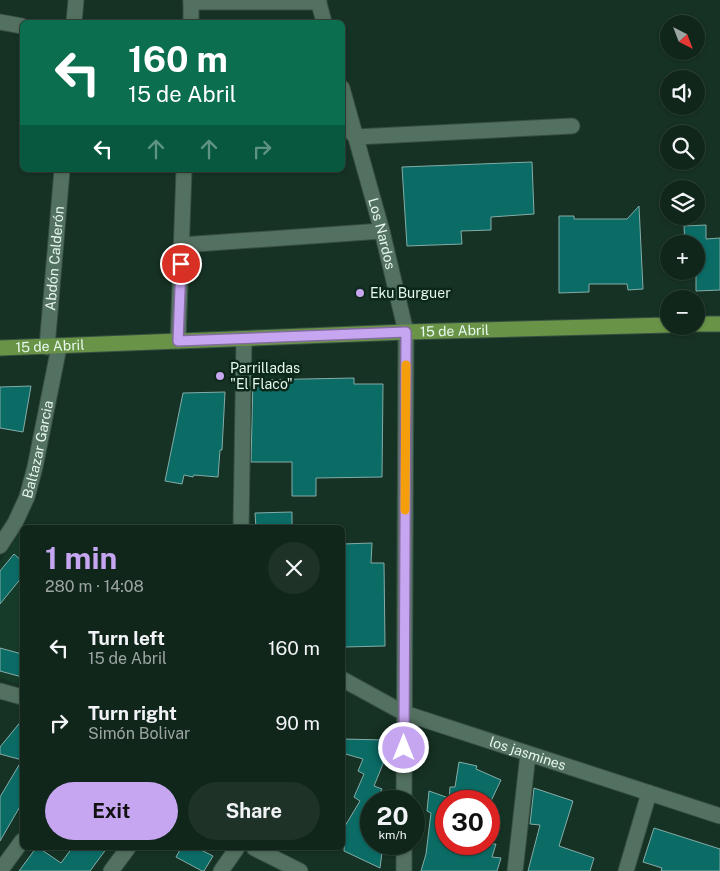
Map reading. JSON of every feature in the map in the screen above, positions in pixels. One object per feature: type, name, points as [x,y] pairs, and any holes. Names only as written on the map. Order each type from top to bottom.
[{"type":"main road","points":[[705,324],[720,324]]},
{"type":"main road","name":"15 de Abril","points":[[0,348],[406,332],[660,325]]},
{"type":"street","points":[[74,20],[76,0]]},
{"type":"street","points":[[190,20],[191,1],[318,1],[323,20]]},
{"type":"street","points":[[0,22],[20,26]]},
{"type":"street","name":"Los Nardos","points":[[345,104],[349,125],[382,231],[406,332],[404,790]]},
{"type":"street","points":[[349,125],[572,126]]},
{"type":"street","name":"Abdón Calderón","points":[[53,347],[62,172]]},
{"type":"street","points":[[178,341],[184,172]]},
{"type":"street","points":[[182,245],[382,231]]},
{"type":"street","points":[[242,525],[244,339]]},
{"type":"street","name":"Baltazar Garcia","points":[[0,546],[16,523],[35,467],[53,347]]},
{"type":"street","name":"los jasmines","points":[[345,681],[404,713],[720,816]]},
{"type":"street","points":[[0,691],[20,696]]},
{"type":"street","points":[[515,871],[528,754]]},
{"type":"street","points":[[626,871],[649,793]]},
{"type":"street","points":[[0,871],[20,844]]},
{"type":"street","points":[[111,871],[127,850]]},
{"type":"street","points":[[221,871],[235,850]]},
{"type":"street","points":[[258,850],[300,871]]},
{"type":"street","points":[[404,855],[404,871]]},
{"type":"shaded area","points":[[20,534],[20,684],[0,678],[0,562]]},
{"type":"building","points":[[532,162],[534,214],[491,217],[491,230],[461,231],[462,244],[407,246],[402,167]]},
{"type":"building","points":[[639,206],[643,289],[628,290],[627,284],[589,284],[589,292],[559,293],[559,216],[574,216],[574,219],[627,219]]},
{"type":"building","points":[[706,225],[706,239],[720,238],[720,290],[696,290],[696,280],[705,280],[705,235],[684,235],[684,226]]},
{"type":"building","points":[[354,378],[354,384],[383,384],[382,477],[316,478],[316,496],[292,496],[292,462],[251,462],[253,380]]},
{"type":"building","points":[[31,386],[23,432],[0,428],[0,387]]},
{"type":"building","points":[[225,392],[222,450],[220,450],[218,477],[184,475],[182,484],[165,481],[183,393]]},
{"type":"building","points":[[292,512],[292,525],[256,525],[255,513]]},
{"type":"building","points":[[372,543],[371,563],[384,563],[385,646],[345,647],[345,544]]},
{"type":"building","points":[[14,554],[20,559],[20,579],[0,604],[0,571]]},
{"type":"building","points":[[0,648],[20,653],[20,676],[0,671]]},
{"type":"building","points":[[20,722],[20,759],[0,754],[0,747]]},
{"type":"building","points":[[345,739],[386,740],[385,759],[374,786],[382,790],[360,790],[360,801],[354,797],[364,774],[358,771],[363,759],[345,754]]},
{"type":"building","points":[[459,762],[477,766],[476,769],[501,780],[496,790],[450,790],[450,787],[455,787]]},
{"type":"building","points":[[20,763],[20,806],[0,841],[0,797]]},
{"type":"building","points":[[534,788],[573,801],[559,846],[594,858],[590,871],[528,871],[540,825],[530,824]]},
{"type":"building","points":[[429,791],[435,793],[435,855],[493,855],[492,857],[501,858],[497,871],[421,871],[426,854],[431,813],[427,811]]},
{"type":"building","points":[[360,801],[360,855],[382,855],[380,868],[344,851],[345,826]]},
{"type":"building","points":[[654,828],[720,849],[720,871],[661,871],[662,868],[643,862]]},
{"type":"building","points":[[35,850],[42,850],[61,863],[71,850],[106,850],[90,871],[19,871]]},
{"type":"building","points":[[180,850],[201,850],[213,856],[204,871],[176,857]]},
{"type":"slow traffic","points":[[405,510],[406,365]]},
{"type":"place","name":"Eku Burguer","points":[[360,293]]},
{"type":"place","name":"Parrilladas \"El Flaco\"","points":[[220,376]]},
{"type":"route","points":[[181,264],[178,341],[406,332],[404,748]]}]
